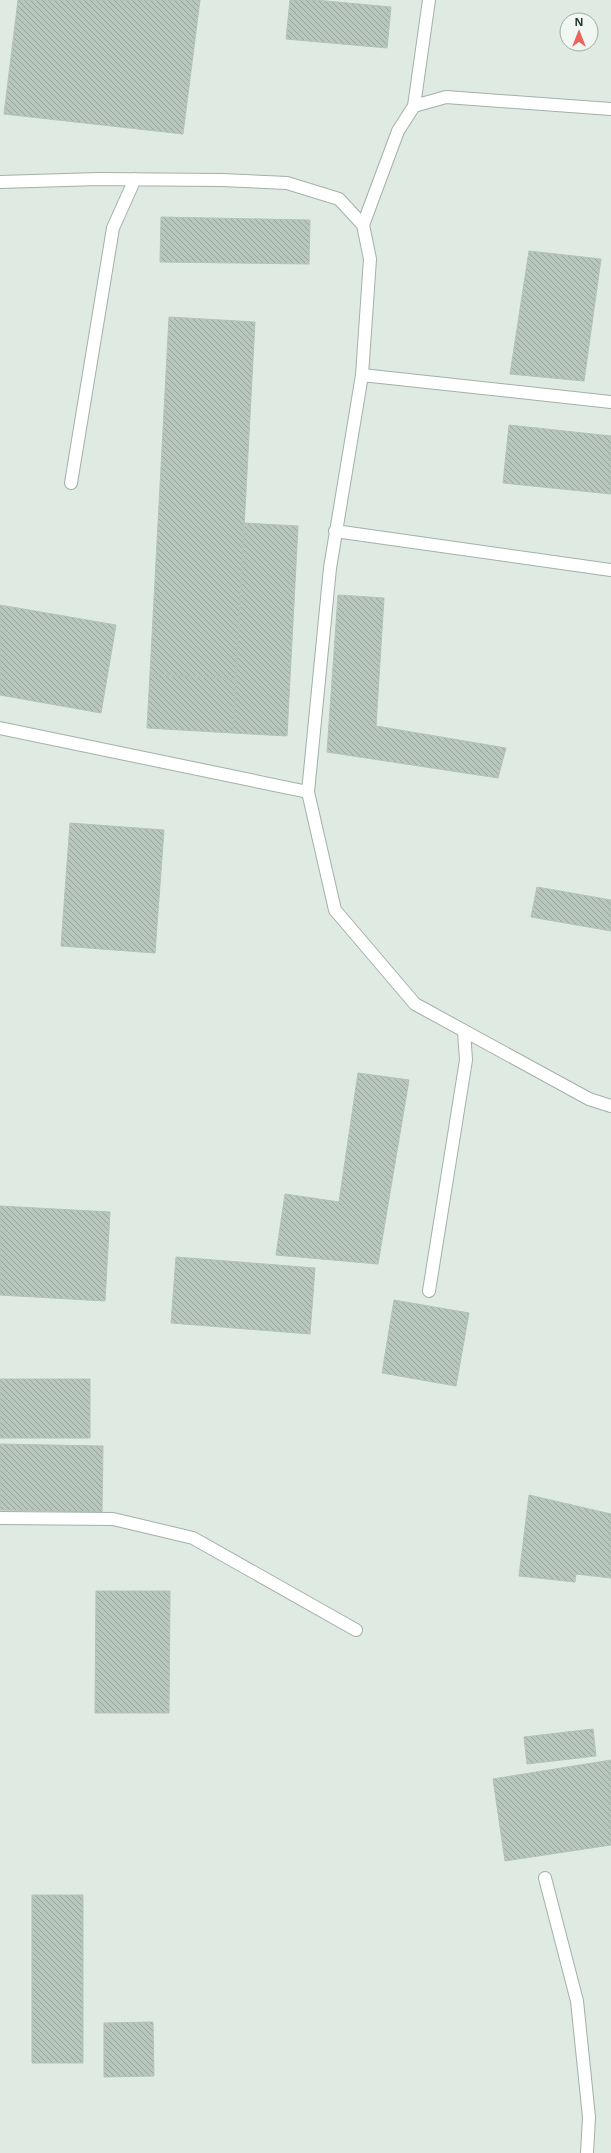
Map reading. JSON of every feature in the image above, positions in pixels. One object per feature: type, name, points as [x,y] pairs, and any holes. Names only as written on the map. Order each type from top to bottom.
[{"type":"street","points":[[363,225],[398,131],[414,106],[429,0]]},
{"type":"street","points":[[414,106],[446,97],[611,109]]},
{"type":"street","points":[[71,483],[113,228],[135,180]]},
{"type":"street","points":[[0,182],[135,180],[287,183],[339,199],[363,225],[370,259],[362,375],[330,568],[308,792],[335,910],[415,1004],[589,1099],[611,1106]]},
{"type":"street","points":[[362,375],[611,402]]},
{"type":"street","points":[[335,531],[611,570]]},
{"type":"street","points":[[0,728],[308,792]]},
{"type":"street","points":[[429,1291],[466,1060],[464,1031]]},
{"type":"street","points":[[0,1518],[113,1518],[193,1538],[356,1630]]},
{"type":"street","points":[[545,1878],[577,2001],[589,2117],[587,2153]]},
{"type":"building","points":[[18,0],[200,0],[183,134],[4,114]]},
{"type":"building","points":[[290,0],[315,0],[391,7],[387,48],[286,39]]},
{"type":"building","points":[[161,217],[310,220],[309,264],[160,262]]},
{"type":"building","points":[[529,251],[601,259],[584,381],[510,374]]},
{"type":"building","points":[[169,317],[255,322],[236,679],[150,674]]},
{"type":"building","points":[[509,425],[611,436],[611,494],[503,483]]},
{"type":"building","points":[[244,523],[298,526],[287,736],[233,733]]},
{"type":"building","points":[[338,595],[384,598],[376,726],[506,748],[498,778],[327,752]]},
{"type":"building","points":[[0,605],[116,625],[101,713],[0,695]]},
{"type":"building","points":[[150,674],[236,679],[233,733],[147,728]]},
{"type":"building","points":[[70,823],[164,830],[155,953],[61,946]]},
{"type":"building","points":[[537,887],[611,900],[611,931],[531,917]]},
{"type":"building","points":[[358,1073],[409,1080],[378,1264],[276,1255],[285,1194],[339,1202]]},
{"type":"building","points":[[0,1206],[110,1212],[105,1301],[0,1295]]},
{"type":"building","points":[[176,1257],[315,1268],[310,1334],[171,1323]]},
{"type":"building","points":[[394,1300],[469,1313],[456,1386],[382,1373]]},
{"type":"building","points":[[0,1379],[90,1379],[90,1438],[0,1438]]},
{"type":"building","points":[[0,1444],[103,1446],[102,1512],[0,1510]]},
{"type":"building","points":[[529,1495],[611,1514],[611,1578],[576,1574],[575,1582],[519,1576]]},
{"type":"building","points":[[96,1591],[170,1591],[169,1713],[95,1713]]},
{"type":"building","points":[[593,1729],[596,1756],[527,1764],[524,1737]]},
{"type":"building","points":[[611,1760],[611,1845],[505,1861],[493,1779]]},
{"type":"building","points":[[32,1895],[83,1895],[83,2063],[32,2063]]},
{"type":"building","points":[[153,2022],[154,2076],[104,2077],[104,2023]]}]
